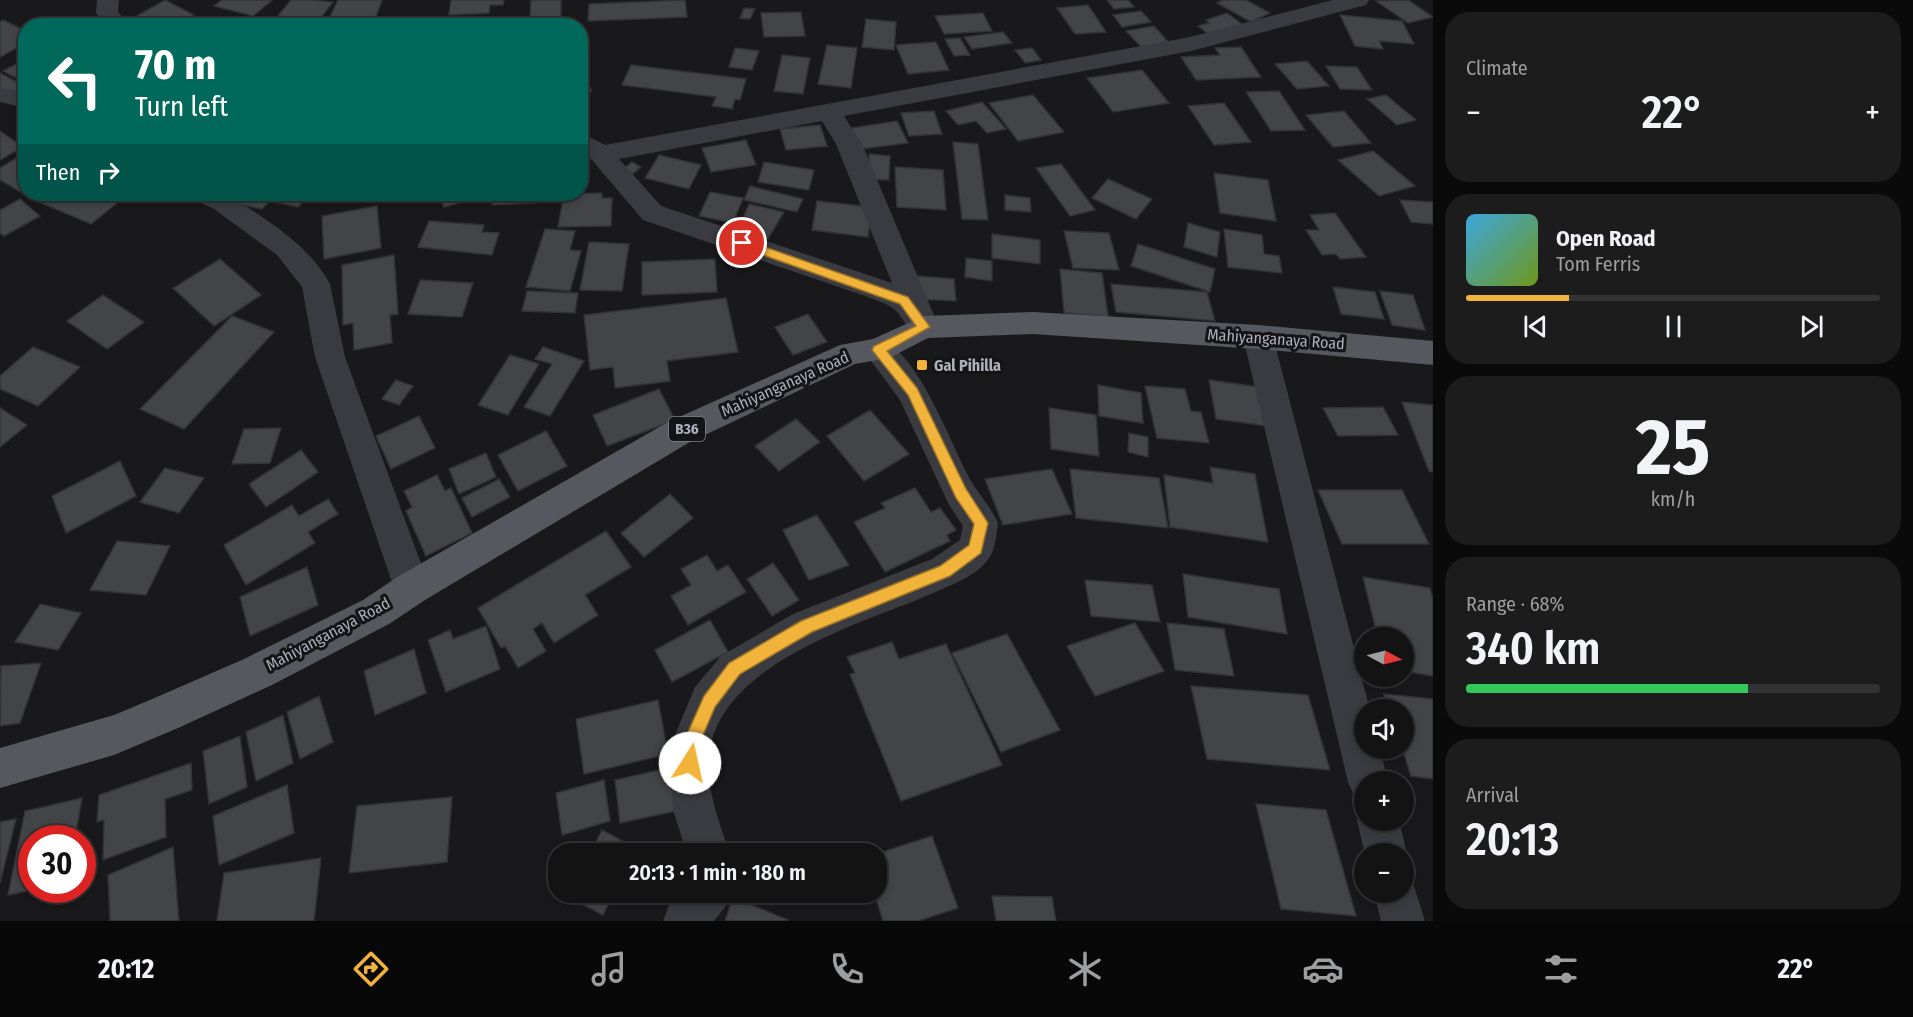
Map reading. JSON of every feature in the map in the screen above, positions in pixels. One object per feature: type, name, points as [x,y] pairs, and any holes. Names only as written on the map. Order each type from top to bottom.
[{"type":"main road","name":"Mahiyanganaya Road","points":[[0,768],[114,735],[258,672],[376,612],[412,588],[678,432],[851,352],[878,350],[924,327],[1033,323],[1258,337],[1433,353]]},
{"type":"street","points":[[108,0],[107,13],[112,18]]},
{"type":"street","points":[[591,147],[830,113],[1191,44],[1358,0]]},
{"type":"street","points":[[0,95],[18,99]]},
{"type":"street","points":[[830,113],[849,144],[924,327]]},
{"type":"street","points":[[591,147],[652,213],[878,289],[904,301],[924,327]]},
{"type":"street","points":[[219,201],[287,248],[316,284],[330,357],[412,588]]},
{"type":"street","points":[[1258,337],[1365,771]]},
{"type":"street","points":[[705,843],[695,813],[690,780],[690,747],[709,701],[735,669],[806,627],[945,571],[976,549],[981,523],[961,494],[912,392],[878,350]]},
{"type":"street","points":[[685,921],[701,903]]},
{"type":"street","points":[[1399,903],[1403,921]]},
{"type":"building","points":[[165,0],[194,15],[189,18],[135,17]]},
{"type":"building","points":[[222,0],[272,0],[253,16],[214,6]]},
{"type":"building","points":[[291,0],[333,2],[321,18],[278,16]]},
{"type":"building","points":[[338,0],[382,0],[375,18],[329,18]]},
{"type":"building","points":[[451,0],[504,0],[503,5],[490,5],[489,13],[449,15]]},
{"type":"building","points":[[531,0],[561,0],[561,17],[530,18]]},
{"type":"building","points":[[685,0],[687,17],[588,21],[589,4]]},
{"type":"building","points":[[1107,0],[1128,0],[1134,7],[1114,9]]},
{"type":"building","points":[[1223,0],[1246,0],[1270,13],[1251,22],[1217,3]]},
{"type":"building","points":[[1408,0],[1433,17],[1408,23],[1376,1]]},
{"type":"building","points":[[1088,5],[1106,32],[1075,34],[1057,8]]},
{"type":"building","points":[[744,8],[755,9],[750,19],[740,18]]},
{"type":"building","points":[[1141,11],[1151,22],[1122,27],[1113,15]]},
{"type":"building","points":[[801,12],[805,36],[764,37],[761,13]]},
{"type":"building","points":[[983,13],[992,31],[944,34],[935,16]]},
{"type":"building","points":[[1227,13],[1243,25],[1211,36],[1198,26],[1209,23],[1206,20]]},
{"type":"building","points":[[1340,15],[1402,21],[1414,44],[1379,41],[1383,49],[1355,46]]},
{"type":"building","points":[[866,19],[896,22],[894,50],[862,47]]},
{"type":"building","points":[[3,20],[18,27],[18,47],[0,57],[0,22]]},
{"type":"building","points":[[1154,26],[1169,43],[1142,48],[1126,31]]},
{"type":"building","points":[[1003,32],[1012,43],[972,49],[964,37]]},
{"type":"building","points":[[960,38],[970,55],[954,56],[945,39]]},
{"type":"building","points":[[936,42],[949,70],[908,74],[896,45]]},
{"type":"building","points":[[827,45],[857,48],[851,88],[818,84]]},
{"type":"building","points":[[1241,47],[1261,77],[1196,80],[1181,57],[1220,55],[1215,48]]},
{"type":"building","points":[[735,48],[759,51],[752,70],[729,67]]},
{"type":"building","points":[[1032,48],[1041,60],[1025,63],[1015,50]]},
{"type":"building","points":[[782,55],[810,58],[803,94],[774,91]]},
{"type":"building","points":[[1307,61],[1329,86],[1297,89],[1275,64]]},
{"type":"building","points":[[18,63],[18,79],[3,71]]},
{"type":"building","points":[[631,65],[746,79],[740,100],[735,99],[732,109],[712,106],[716,97],[622,85]]},
{"type":"building","points":[[1326,66],[1357,67],[1372,90],[1340,89]]},
{"type":"building","points":[[1142,70],[1169,103],[1113,112],[1087,78]]},
{"type":"building","points":[[0,73],[18,83],[18,92],[8,98],[0,93]]},
{"type":"building","points":[[1279,91],[1305,130],[1271,131],[1246,92]]},
{"type":"building","points":[[1033,95],[1064,132],[1018,141],[989,103]]},
{"type":"building","points":[[1386,95],[1416,120],[1397,125],[1367,99]]},
{"type":"building","points":[[982,102],[1006,129],[987,133],[976,121],[958,125],[946,111]]},
{"type":"building","points":[[1224,103],[1251,142],[1214,145],[1188,106]]},
{"type":"building","points":[[934,111],[942,134],[909,136],[901,113]]},
{"type":"building","points":[[1344,111],[1371,143],[1333,147],[1306,115]]},
{"type":"building","points":[[897,121],[908,143],[861,149],[851,128]]},
{"type":"building","points":[[820,125],[827,146],[786,150],[780,129]]},
{"type":"building","points":[[0,131],[18,144],[18,150],[0,160]]},
{"type":"building","points":[[746,140],[756,165],[711,172],[702,148]]},
{"type":"building","points":[[953,142],[978,144],[988,220],[962,219]]},
{"type":"building","points":[[1373,151],[1415,186],[1379,196],[1338,160]]},
{"type":"building","points":[[869,154],[890,156],[889,180],[869,179]]},
{"type":"building","points":[[659,155],[701,165],[689,189],[645,178]]},
{"type":"building","points":[[18,157],[18,190],[0,180],[0,168]]},
{"type":"building","points":[[632,162],[641,167],[630,176],[621,171]]},
{"type":"building","points":[[764,162],[814,170],[809,190],[758,182]]},
{"type":"building","points":[[1061,164],[1095,210],[1070,216],[1036,168]]},
{"type":"building","points":[[895,167],[943,170],[946,210],[897,207]]},
{"type":"building","points":[[1214,173],[1268,180],[1276,221],[1220,213]]},
{"type":"building","points":[[1108,179],[1152,199],[1136,219],[1092,198]]},
{"type":"building","points":[[750,186],[803,199],[797,212],[744,200]]},
{"type":"building","points":[[710,192],[743,198],[733,223],[699,216]]},
{"type":"building","points":[[588,193],[602,193],[602,198],[612,198],[611,226],[558,227],[563,201],[588,201]]},
{"type":"building","points":[[1005,195],[1030,198],[1031,212],[1005,210]]},
{"type":"building","points":[[18,200],[22,201],[40,216],[4,236],[0,233],[0,210]]},
{"type":"building","points":[[1400,200],[1433,202],[1433,224],[1411,222]]},
{"type":"building","points":[[40,201],[120,201],[91,224],[39,202]]},
{"type":"building","points":[[236,201],[270,201],[262,209],[234,203]]},
{"type":"building","points":[[270,201],[304,201],[298,207]]},
{"type":"building","points":[[442,201],[466,201],[444,207]]},
{"type":"building","points":[[492,201],[551,201],[551,202],[492,205]]},
{"type":"building","points":[[817,201],[872,207],[868,237],[812,230]]},
{"type":"building","points":[[749,204],[784,212],[768,239],[748,234],[755,221],[743,218]]},
{"type":"building","points":[[377,206],[381,248],[324,259],[322,216]]},
{"type":"building","points":[[1335,213],[1366,257],[1340,259],[1336,254],[1322,255],[1306,230],[1319,230],[1310,215]]},
{"type":"building","points":[[429,221],[484,225],[482,232],[499,233],[492,255],[418,247]]},
{"type":"building","points":[[1188,223],[1220,232],[1217,257],[1184,247]]},
{"type":"building","points":[[545,229],[575,231],[570,250],[581,251],[570,291],[526,287]]},
{"type":"building","points":[[1224,229],[1262,235],[1264,254],[1279,256],[1282,273],[1228,267]]},
{"type":"building","points":[[1064,231],[1109,233],[1119,270],[1073,268]]},
{"type":"building","points":[[992,234],[1040,240],[1040,264],[992,258]]},
{"type":"building","points":[[589,242],[629,244],[622,291],[580,290]]},
{"type":"building","points":[[1138,244],[1215,269],[1210,292],[1131,266]]},
{"type":"building","points":[[394,255],[398,314],[390,315],[392,343],[354,350],[353,323],[343,325],[342,265]]},
{"type":"building","points":[[966,258],[992,261],[992,281],[965,277]]},
{"type":"building","points":[[220,259],[261,295],[214,326],[173,288]]},
{"type":"building","points":[[715,259],[717,292],[642,295],[642,262]]},
{"type":"building","points":[[1060,269],[1102,273],[1108,317],[1064,313]]},
{"type":"building","points":[[917,276],[954,279],[956,301],[918,299]]},
{"type":"building","points":[[420,280],[473,283],[462,317],[408,314]]},
{"type":"building","points":[[1111,284],[1207,292],[1215,321],[1116,312]]},
{"type":"building","points":[[1333,287],[1375,292],[1384,319],[1341,314]]},
{"type":"building","points":[[527,291],[578,293],[575,313],[522,311]]},
{"type":"building","points":[[1380,291],[1413,295],[1425,330],[1392,325]]},
{"type":"building","points":[[103,295],[144,322],[107,349],[67,321]]},
{"type":"building","points":[[726,298],[738,352],[667,361],[670,381],[615,388],[613,367],[590,370],[584,315]]},
{"type":"building","points":[[808,314],[827,342],[793,355],[775,327]]},
{"type":"building","points":[[232,316],[274,332],[184,429],[140,409]]},
{"type":"building","points":[[33,347],[80,367],[38,406],[0,389],[0,376]]},
{"type":"building","points":[[543,347],[584,361],[550,416],[524,407],[552,364],[535,359]]},
{"type":"building","points":[[510,355],[539,364],[508,415],[478,405]]},
{"type":"building","points":[[396,380],[413,386],[399,405],[382,399]]},
{"type":"building","points":[[1209,380],[1259,387],[1268,426],[1216,419]]},
{"type":"building","points":[[1098,385],[1141,393],[1143,423],[1099,416]]},
{"type":"building","points":[[1145,386],[1185,389],[1191,411],[1201,412],[1209,443],[1157,438]]},
{"type":"building","points":[[659,389],[675,420],[607,446],[593,415]]},
{"type":"building","points":[[1402,402],[1433,405],[1433,472],[1429,471]]},
{"type":"building","points":[[1383,407],[1398,435],[1338,436],[1323,408]]},
{"type":"building","points":[[0,408],[27,425],[0,447]]},
{"type":"building","points":[[1049,408],[1096,415],[1099,456],[1051,449]]},
{"type":"building","points":[[870,410],[909,454],[864,481],[827,436]]},
{"type":"building","points":[[419,416],[435,448],[391,469],[376,436]]},
{"type":"building","points":[[796,419],[820,442],[779,471],[755,446]]},
{"type":"building","points":[[281,428],[270,463],[232,464],[244,429]]},
{"type":"building","points":[[546,431],[567,466],[518,491],[498,455]]},
{"type":"building","points":[[1129,433],[1148,437],[1148,457],[1128,452]]},
{"type":"building","points":[[301,450],[318,472],[266,507],[249,484]]},
{"type":"building","points":[[486,453],[496,477],[459,494],[449,469]]},
{"type":"building","points":[[120,461],[136,496],[66,533],[52,496]]},
{"type":"building","points":[[1210,467],[1255,474],[1268,542],[1170,527],[1164,475],[1213,483]]},
{"type":"building","points":[[165,468],[204,478],[179,513],[140,502]]},
{"type":"building","points":[[1052,469],[1072,514],[1003,525],[985,479]]},
{"type":"building","points":[[1070,469],[1159,478],[1168,528],[1076,518]]},
{"type":"building","points":[[437,475],[445,491],[451,488],[472,533],[426,556],[406,511],[412,507],[404,491]]},
{"type":"building","points":[[499,479],[510,497],[472,517],[462,498]]},
{"type":"building","points":[[915,488],[931,512],[940,508],[956,530],[947,535],[950,541],[885,572],[854,522],[885,508],[881,503]]},
{"type":"building","points":[[1318,490],[1402,490],[1429,544],[1342,544]]},
{"type":"building","points":[[670,494],[693,518],[644,557],[621,533]]},
{"type":"building","points":[[328,499],[338,514],[308,532],[315,543],[246,585],[224,545],[292,505],[299,516]]},
{"type":"building","points":[[817,515],[849,565],[809,580],[783,530]]},
{"type":"building","points":[[606,531],[631,567],[585,595],[598,615],[554,643],[542,623],[533,629],[546,651],[518,668],[505,646],[501,648],[478,608]]},
{"type":"building","points":[[117,541],[170,546],[146,595],[90,590]]},
{"type":"building","points":[[707,555],[717,571],[728,565],[746,592],[688,625],[671,596],[691,585],[681,569]]},
{"type":"building","points":[[773,563],[799,600],[772,616],[747,579]]},
{"type":"building","points":[[307,567],[318,605],[250,636],[240,597]]},
{"type":"building","points":[[1183,574],[1279,589],[1287,634],[1188,617]]},
{"type":"building","points":[[1363,577],[1430,588],[1433,599],[1433,676],[1414,673],[1414,627],[1375,627]]},
{"type":"building","points":[[1085,580],[1152,585],[1160,622],[1091,616]]},
{"type":"building","points":[[40,604],[81,613],[58,650],[15,642]]},
{"type":"building","points":[[710,620],[728,652],[672,682],[655,650]]},
{"type":"building","points":[[1135,623],[1164,671],[1095,696],[1067,646]]},
{"type":"building","points":[[1167,623],[1224,629],[1234,676],[1175,670]]},
{"type":"building","points":[[486,626],[500,669],[446,692],[428,640],[450,630],[453,639]]},
{"type":"building","points":[[1007,634],[1060,730],[1001,752],[952,653]]},
{"type":"building","points":[[892,642],[899,659],[946,644],[1002,765],[901,801],[850,674],[855,673],[847,657]]},
{"type":"building","points":[[414,649],[426,693],[375,715],[364,671]]},
{"type":"building","points":[[41,663],[20,723],[0,726],[1,666]]},
{"type":"building","points":[[1191,686],[1308,695],[1330,770],[1207,759]]},
{"type":"building","points":[[1384,694],[1433,699],[1433,779],[1414,776],[1414,771],[1409,771],[1406,759],[1414,759],[1414,699],[1386,699]]},
{"type":"building","points":[[319,696],[333,742],[300,759],[287,712]]},
{"type":"building","points":[[658,700],[668,754],[584,774],[576,719]]},
{"type":"building","points":[[283,715],[293,763],[256,781],[246,732]]},
{"type":"building","points":[[240,736],[247,787],[209,804],[203,751]]},
{"type":"building","points":[[191,763],[192,790],[165,799],[166,837],[103,860],[104,820],[97,822],[99,795]]},
{"type":"building","points":[[669,768],[676,811],[620,823],[615,780]]},
{"type":"building","points":[[604,780],[610,821],[562,835],[556,793]]},
{"type":"building","points":[[287,785],[294,833],[219,865],[213,816]]},
{"type":"building","points":[[452,797],[447,862],[349,873],[357,806]]},
{"type":"building","points":[[82,798],[77,825],[22,825],[25,811]]},
{"type":"building","points":[[1256,804],[1326,810],[1356,916],[1281,909]]},
{"type":"building","points":[[16,819],[0,883],[0,822]]},
{"type":"building","points":[[602,830],[626,843],[596,843]]},
{"type":"building","points":[[932,836],[958,908],[918,921],[883,921],[877,903],[887,903],[887,850]]},
{"type":"building","points":[[18,846],[18,893],[8,895]]},
{"type":"building","points":[[173,847],[179,921],[110,921],[108,875]]},
{"type":"building","points":[[321,858],[314,921],[217,921],[224,873]]},
{"type":"building","points":[[992,896],[1052,897],[1056,921],[996,921]]},
{"type":"building","points":[[580,903],[609,903],[603,915]]},
{"type":"building","points":[[731,903],[747,903],[788,920],[788,921],[725,921]]},
{"type":"place","name":"Gal Pihilla","points":[[922,365]]},
{"type":"route","points":[[690,763],[690,747],[709,701],[735,669],[806,627],[945,571],[976,549],[981,523],[961,494],[912,392],[878,350],[924,327],[904,301],[878,289],[742,243]]}]
